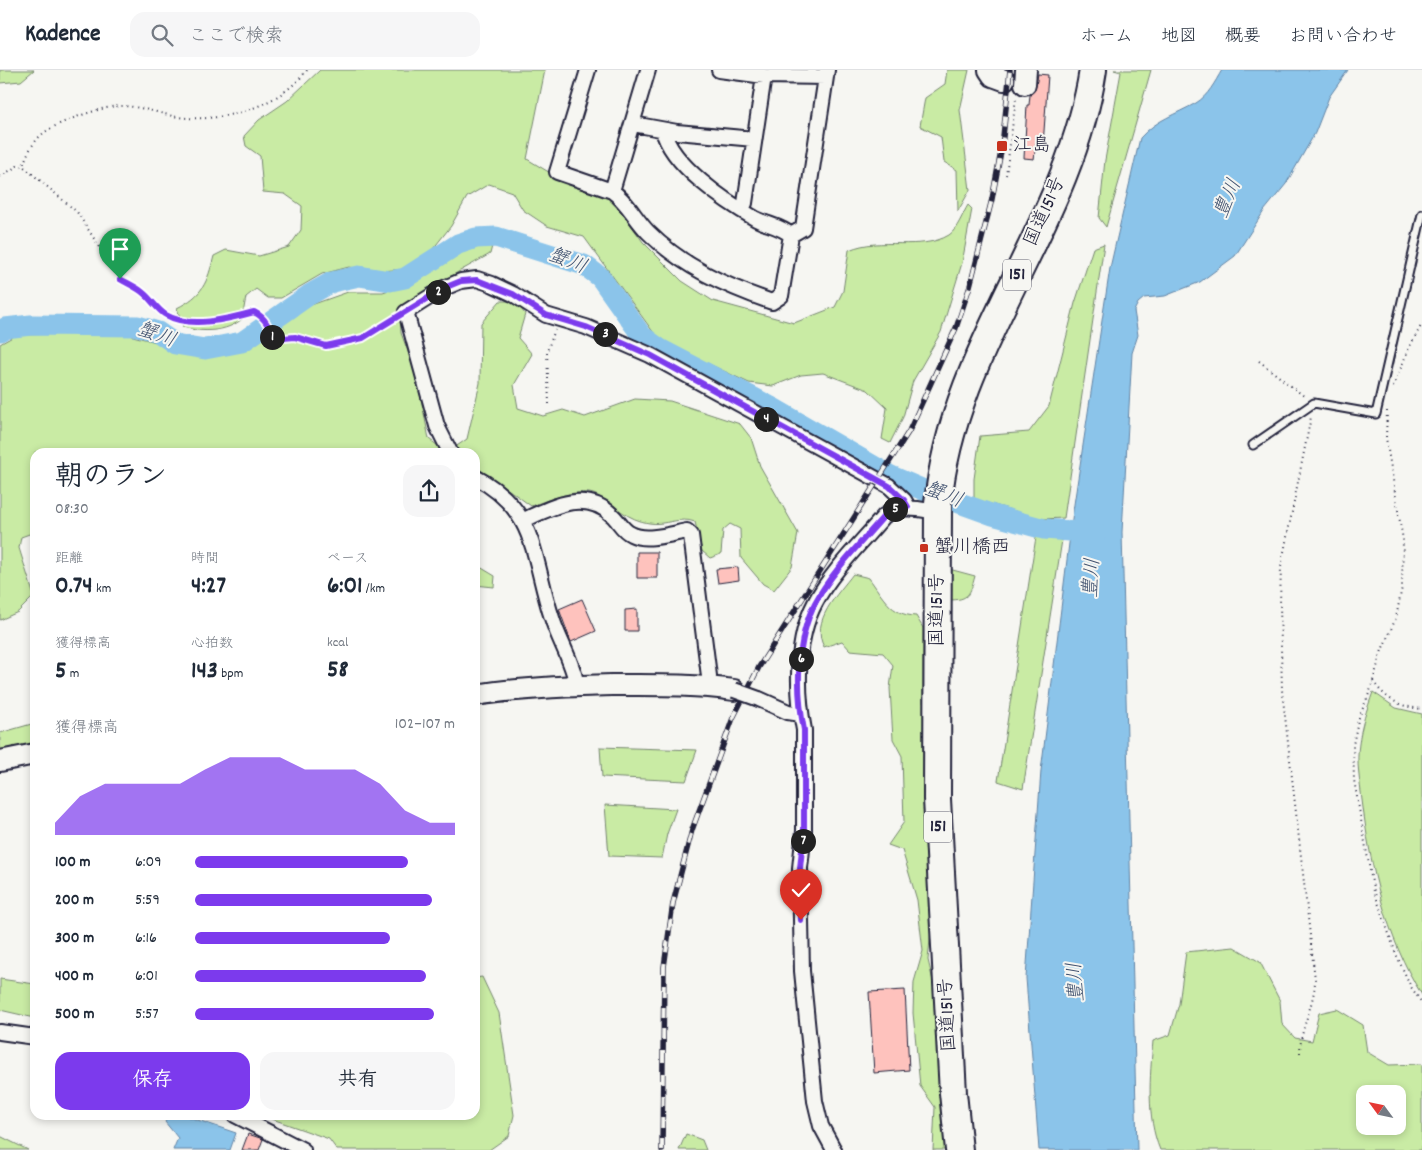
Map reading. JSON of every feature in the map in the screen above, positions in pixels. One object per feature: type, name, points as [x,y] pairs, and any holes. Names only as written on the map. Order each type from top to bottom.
[{"type":"highway","name":"国道151号","points":[[959,1150],[953,1093],[937,799],[939,499],[953,424],[966,386],[1044,218],[1079,137],[1088,104],[1093,70]]},
{"type":"street","points":[[588,70],[557,172],[612,191],[620,196],[648,231],[686,263],[700,272],[736,289],[772,302],[781,296],[791,235],[802,228],[827,73],[764,76],[741,71],[719,70]]},
{"type":"street","points":[[612,191],[648,70]]},
{"type":"street","points":[[742,210],[745,203],[764,76]]},
{"type":"street","points":[[633,124],[664,130],[754,139]]},
{"type":"street","points":[[664,130],[666,141],[685,166],[721,197],[758,220],[783,228],[791,235]]},
{"type":"street","points":[[448,448],[437,426],[406,312],[444,288],[461,281],[477,280],[513,294],[559,321],[586,327],[650,355],[889,486],[904,500],[908,507]]},
{"type":"street","points":[[480,480],[492,486],[513,504],[524,520],[552,618],[577,686]]},
{"type":"street","points":[[831,1148],[821,1126],[815,1101],[802,971],[800,868],[804,831],[804,730],[801,714],[802,644],[807,620],[825,586],[884,516],[896,508],[939,499]]},
{"type":"street","points":[[524,520],[549,508],[570,502],[586,501],[612,514],[624,530],[631,535],[641,537],[687,532],[691,535],[709,676],[708,686]]},
{"type":"street","points":[[480,694],[526,688],[679,684],[734,690],[788,712],[801,714]]},
{"type":"street","points":[[0,761],[30,755]]},
{"type":"street","points":[[0,1032],[30,1036]]},
{"type":"street","points":[[245,1120],[304,1150]]},
{"type":"lane","points":[[1253,445],[1314,403],[1376,414],[1422,214]]},
{"type":"path","points":[[23,166],[27,152],[44,132],[65,122],[106,109],[124,106],[186,118],[218,119],[248,110],[285,92],[307,70]]},
{"type":"path","points":[[1006,175],[1012,78]]},
{"type":"path","points":[[0,177],[17,166],[23,166],[77,212],[120,279],[140,290],[165,314],[177,320],[220,319],[254,312],[262,316],[269,327],[273,339],[295,337],[326,346],[363,338],[406,312]]},
{"type":"path","points":[[549,404],[547,351],[559,321]]},
{"type":"path","points":[[1392,390],[1409,348],[1422,324]]},
{"type":"path","points":[[1259,361],[1314,403],[1280,567],[1282,690],[1315,979],[1315,993],[1302,1033],[1300,1053]]},
{"type":"path","points":[[1388,405],[1386,438],[1403,540],[1402,587],[1396,618],[1382,650],[1373,681],[1358,720],[1353,745],[1355,788],[1363,839],[1378,904],[1396,954],[1422,1003]]},
{"type":"path","points":[[1373,681],[1386,697],[1397,704],[1422,710]]},
{"type":"green space","points":[[0,70],[34,70],[21,81],[0,83]]},
{"type":"green space","points":[[320,70],[545,70],[527,159],[552,174],[608,198],[624,215],[643,242],[682,281],[713,301],[794,323],[835,307],[843,291],[849,250],[874,244],[913,244],[938,240],[952,233],[968,205],[972,209],[962,263],[941,332],[913,381],[903,417],[890,443],[882,439],[887,408],[868,390],[823,373],[801,375],[773,386],[749,383],[659,340],[584,237],[547,226],[523,210],[512,192],[489,184],[467,197],[451,226],[429,254],[407,269],[380,271],[349,267],[322,274],[281,298],[268,298],[256,289],[246,297],[242,319],[229,327],[206,331],[183,327],[177,308],[193,298],[203,287],[214,256],[226,250],[259,256],[289,247],[301,230],[302,206],[285,194],[263,192],[260,156],[246,146],[244,136],[259,120],[287,101]]},
{"type":"green space","points":[[947,70],[969,70],[960,110],[970,190],[958,211],[957,170],[944,162],[941,137],[920,126],[925,98],[945,84]]},
{"type":"green space","points":[[1114,70],[1151,70],[1106,227],[1099,218],[1105,160],[1121,72]]},
{"type":"green space","points":[[1104,244],[1064,518],[1042,519],[974,499],[974,479],[980,436],[1029,432],[1049,406],[1075,303],[1093,248]]},
{"type":"green space","points":[[482,245],[492,246],[490,254],[430,288],[400,311],[401,333],[416,373],[429,439],[441,448],[30,448],[30,534],[21,537],[19,548],[30,583],[30,600],[18,612],[0,620],[0,344],[16,335],[121,333],[156,342],[175,352],[212,353],[241,348],[255,342],[311,305],[348,292],[383,292],[420,279],[462,251]]},
{"type":"green space","points":[[500,301],[515,301],[525,314],[518,338],[532,354],[514,385],[518,408],[543,416],[563,410],[585,417],[635,399],[670,401],[740,424],[751,438],[760,466],[798,533],[792,567],[774,590],[763,584],[741,558],[740,529],[730,524],[723,530],[721,554],[710,558],[702,551],[695,522],[689,520],[649,523],[628,516],[591,493],[582,492],[564,495],[531,506],[494,479],[480,489],[480,448],[454,448],[467,439],[480,383],[481,323]]},
{"type":"green space","points":[[1036,537],[1062,540],[1023,789],[998,781]]},
{"type":"green space","points":[[480,567],[495,576],[494,587],[480,586]]},
{"type":"green space","points":[[949,569],[975,576],[970,592],[961,599],[949,600]]},
{"type":"green space","points":[[853,574],[869,578],[893,609],[907,615],[916,616],[923,628],[923,702],[928,718],[932,919],[928,960],[940,1011],[948,1150],[933,1150],[935,1107],[920,1086],[913,1013],[914,982],[923,951],[917,900],[902,850],[888,845],[904,822],[902,756],[893,739],[890,688],[893,665],[883,653],[850,650],[842,641],[824,647],[821,637],[823,618],[828,608]]},
{"type":"green space","points":[[1373,692],[1396,708],[1422,714],[1422,995],[1409,973],[1389,926],[1375,876],[1365,825],[1358,751],[1366,711]]},
{"type":"green space","points":[[30,724],[30,749],[0,754],[0,733]]},
{"type":"green space","points":[[600,747],[697,750],[686,781],[602,777]]},
{"type":"green space","points":[[605,805],[676,809],[667,834],[662,858],[609,856]]},
{"type":"green space","points":[[1234,947],[1260,962],[1280,1001],[1282,1024],[1295,1038],[1312,1041],[1319,1013],[1337,1009],[1363,1025],[1367,1052],[1389,1065],[1422,1064],[1422,1150],[1160,1150],[1153,1124],[1150,1096],[1153,1041],[1170,1035],[1179,1004],[1186,952]]},
{"type":"green space","points":[[480,977],[482,977],[499,1013],[514,1115],[509,1136],[489,1150],[337,1150],[329,1139],[275,1120],[480,1120]]},
{"type":"green space","points":[[0,979],[30,983],[30,1017],[0,1010]]},
{"type":"green space","points":[[686,1134],[702,1140],[706,1150],[679,1150]]},
{"type":"green space","points":[[0,1136],[28,1150],[0,1150]]},
{"type":"water","name":"豊川","points":[[1222,70],[1348,70],[1329,97],[1315,133],[1286,184],[1264,211],[1235,256],[1200,282],[1165,296],[1144,298],[1138,303],[1134,311],[1138,335],[1132,353],[1122,532],[1137,1150],[1039,1150],[1026,978],[1041,771],[1073,511],[1110,268],[1140,138],[1153,126],[1204,97]]},
{"type":"water","points":[[166,1120],[198,1120],[236,1133],[230,1150],[173,1150],[178,1138],[165,1122]]},
{"type":"building","points":[[1038,74],[1048,75],[1043,145],[1036,144],[1034,159],[1024,158],[1027,105],[1029,105],[1030,95],[1035,90]]},
{"type":"building","points":[[637,552],[657,552],[657,578],[637,578]]},
{"type":"building","points":[[738,567],[739,580],[718,583],[716,569]]},
{"type":"building","points":[[582,599],[596,631],[571,642],[559,609]]},
{"type":"building","points":[[637,609],[637,631],[625,631],[625,610]]},
{"type":"building","points":[[905,990],[909,1070],[874,1073],[869,992]]},
{"type":"building","points":[[248,1134],[263,1139],[259,1150],[242,1150]]},
{"type":"waterway","name":"蟹川","points":[[0,331],[5,328],[31,325],[138,326],[158,332],[175,344],[205,349],[242,342],[309,295],[332,282],[359,276],[390,281],[405,278],[458,244],[476,238],[496,237],[584,265],[600,277],[642,336],[660,349],[775,409],[891,476],[926,491],[993,515],[1044,529],[1096,533]]},
{"type":"railway","points":[[662,1150],[664,967],[673,903],[692,830],[733,718],[759,667],[909,431],[956,328],[970,286],[992,199],[1002,146],[1010,70]]},
{"type":"place","name":"江島","points":[[1002,146]]},
{"type":"place","name":"蟹川橋西","points":[[924,548]]},
{"type":"route","points":[[120,279],[140,290],[165,314],[177,320],[220,319],[254,312],[262,316],[269,327],[273,339],[295,337],[326,346],[363,338],[444,288],[461,281],[477,280],[492,284],[526,301],[546,315],[559,321],[586,327],[650,355],[889,486],[904,500],[908,507],[896,508],[884,516],[825,586],[807,620],[802,644],[800,680],[801,714],[804,730],[804,831],[800,868],[801,920]]}]
